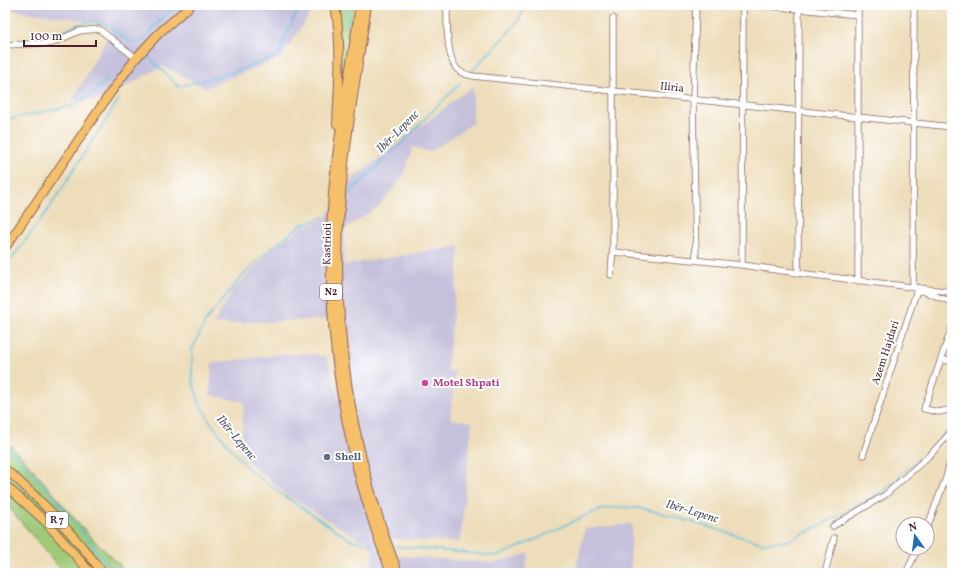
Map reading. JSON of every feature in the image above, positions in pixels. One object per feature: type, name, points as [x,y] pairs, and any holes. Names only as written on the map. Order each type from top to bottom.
[{"type":"highway","points":[[5,248],[111,92],[136,58],[159,33],[191,5]]},
{"type":"highway","points":[[335,5],[339,57],[336,166]]},
{"type":"highway","name":"Kastrioti","points":[[360,5],[336,166],[332,221],[331,280],[334,338],[349,435],[361,485],[391,573]]},
{"type":"highway","name":"Kastrioti","points":[[367,5],[347,135],[341,193],[338,251],[339,308],[345,366],[356,434],[377,514],[398,573]]},
{"type":"highway","name":"R 7","points":[[6,470],[44,505],[83,547],[102,573]]},
{"type":"highway","name":"R 7","points":[[5,485],[45,521],[91,573]]},
{"type":"street","name":"Iliria","points":[[447,5],[447,32],[449,48],[454,65],[456,69],[461,72],[480,77],[952,127]]},
{"type":"street","points":[[696,5],[693,100],[696,260]]},
{"type":"street","points":[[742,265],[743,5]]},
{"type":"street","points":[[760,5],[858,15]]},
{"type":"street","points":[[858,5],[858,281]]},
{"type":"street","points":[[913,288],[914,5]]},
{"type":"street","points":[[798,273],[799,9]]},
{"type":"street","points":[[611,275],[613,252],[613,18]]},
{"type":"street","points":[[5,45],[52,43],[79,31],[99,29],[136,58]]},
{"type":"street","points":[[613,252],[742,265],[952,292]]},
{"type":"street","name":"Azem Hajdari","points":[[863,456],[916,293],[923,291],[952,302]]},
{"type":"street","points":[[952,327],[924,409],[940,412],[952,409]]},
{"type":"street","points":[[942,359],[952,362]]},
{"type":"street","points":[[833,526],[886,495],[931,454],[952,431]]},
{"type":"street","points":[[932,516],[946,478],[952,455]]},
{"type":"street","points":[[825,573],[834,538]]},
{"type":"street","points":[[906,573],[914,556]]},
{"type":"shaded area","points":[[5,5],[310,5],[309,16],[281,58],[205,88],[163,66],[103,99],[72,101],[113,27],[96,22],[5,9]]},
{"type":"shaded area","points":[[473,86],[473,123],[430,152],[413,147],[403,176],[378,207],[345,229],[344,265],[460,246],[447,370],[455,371],[450,419],[472,422],[460,542],[392,539],[398,556],[495,563],[529,553],[524,573],[372,573],[373,551],[368,540],[359,539],[285,494],[241,455],[244,402],[210,395],[212,363],[284,354],[314,354],[327,357],[339,400],[330,319],[213,324],[234,288],[274,248],[302,227],[326,218],[346,184]]},
{"type":"shaded area","points":[[632,524],[630,573],[575,573],[585,529]]},
{"type":"green space","points":[[337,5],[354,5],[348,52],[341,86]]},
{"type":"green space","points":[[10,445],[31,467],[69,513],[126,573],[64,573],[5,503],[5,451]]},
{"type":"waterway","points":[[21,41],[51,38],[76,25],[96,22],[108,26],[133,43],[141,41],[149,34],[176,5]]},
{"type":"waterway","points":[[155,43],[150,50],[149,57],[172,81],[177,84],[177,87],[234,72],[277,56],[300,5]]},
{"type":"waterway","points":[[346,59],[349,29],[347,5]]},
{"type":"waterway","name":"Ibër-Lepenc","points":[[470,73],[516,24],[527,5]]},
{"type":"waterway","points":[[5,120],[72,106],[93,93],[108,79]]},
{"type":"waterway","name":"Ibër-Lepenc","points":[[349,194],[460,83]]},
{"type":"waterway","points":[[5,268],[50,207],[119,99]]},
{"type":"waterway","name":"Ibër-Lepenc","points":[[324,217],[301,225],[265,254],[240,278],[205,322],[192,350],[192,378],[199,402],[209,420],[231,449],[251,471],[284,496],[351,540],[372,544]]},
{"type":"waterway","name":"Ibër-Lepenc","points":[[396,546],[497,556],[525,545],[591,513],[618,507],[638,508],[658,512],[762,543],[788,541],[829,521],[884,491],[938,442],[952,426]]},
{"type":"waterway","points":[[5,443],[64,509],[114,573]]},
{"type":"place","name":"Motel Shpati","points":[[425,383]]},
{"type":"place","name":"Shell","points":[[327,457]]}]
